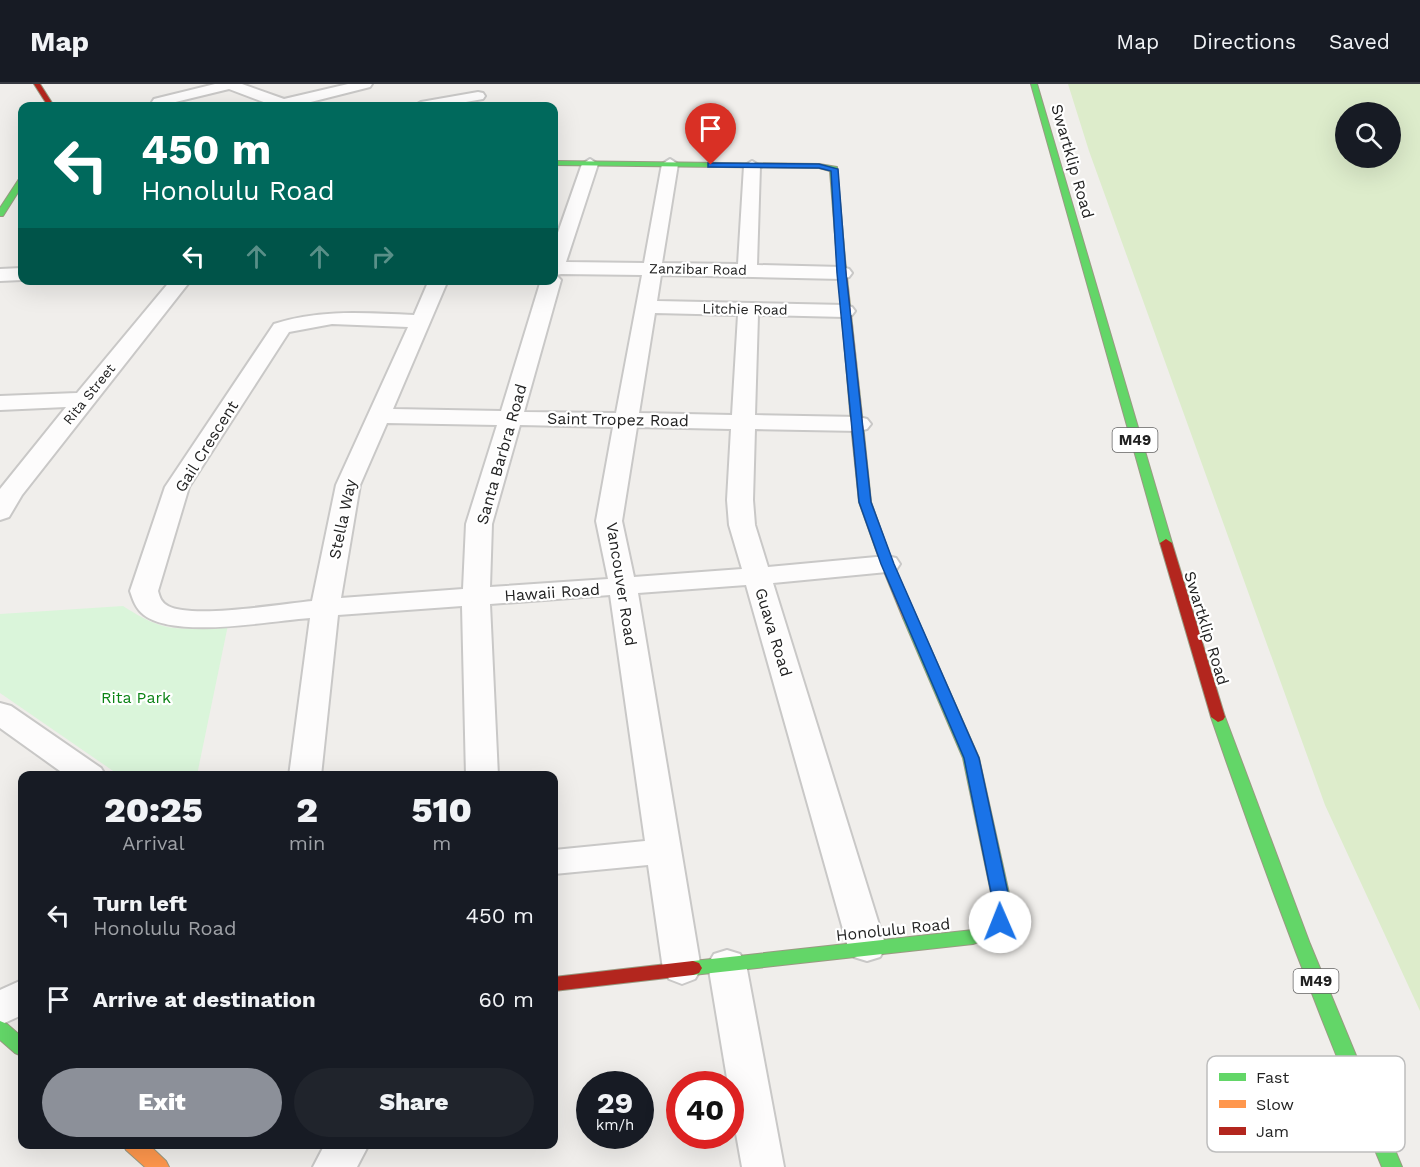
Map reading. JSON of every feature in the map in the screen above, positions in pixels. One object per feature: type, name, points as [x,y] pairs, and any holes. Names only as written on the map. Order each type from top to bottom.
[{"type":"street","points":[[37,84],[48,102]]},
{"type":"street","points":[[159,102],[230,84],[273,102]]},
{"type":"street","points":[[297,102],[365,84]]},
{"type":"street","points":[[462,84],[488,102]]},
{"type":"street","name":"Swartklip Road","points":[[1034,84],[1212,701],[1264,847],[1345,1056]]},
{"type":"street","points":[[444,102],[478,96]]},
{"type":"street","name":"Honolulu Road","points":[[558,163],[823,166],[834,169],[845,311],[865,502],[887,564],[971,758],[1003,907],[1000,922],[982,935],[558,984]]},
{"type":"street","points":[[558,257],[590,164]]},
{"type":"street","name":"Vancouver Road","points":[[670,164],[609,521],[623,587],[682,969]]},
{"type":"street","points":[[747,270],[752,166]]},
{"type":"street","points":[[2,208],[18,187]]},
{"type":"street","name":"Zanzibar Road","points":[[558,269],[842,273]]},
{"type":"street","points":[[0,275],[18,274]]},
{"type":"street","name":"Rita Street","points":[[0,512],[10,493],[178,285]]},
{"type":"street","name":"Stella Way","points":[[306,771],[325,608],[348,485],[437,285]]},
{"type":"street","name":"Santa Barbra Road","points":[[482,771],[476,598],[479,525],[549,285]]},
{"type":"street","name":"Litchie Road","points":[[646,307],[845,311]]},
{"type":"street","name":"Guava Road","points":[[748,309],[740,513],[867,947]]},
{"type":"street","name":"Gail Crescent","points":[[325,608],[181,619],[156,611],[149,605],[144,591],[177,487],[281,328],[300,320],[318,318],[421,321]]},
{"type":"street","points":[[0,403],[84,400]]},
{"type":"street","name":"Saint Tropez Road","points":[[377,416],[858,424]]},
{"type":"street","name":"Hawaii Road","points":[[325,608],[623,587],[887,564]]},
{"type":"street","points":[[0,713],[83,771]]},
{"type":"street","points":[[558,862],[664,850]]},
{"type":"street","points":[[728,964],[763,1167]]},
{"type":"street","points":[[0,1010],[18,998]]},
{"type":"street","points":[[0,1029],[18,1045]]},
{"type":"street","points":[[139,1149],[159,1167]]},
{"type":"street","points":[[334,1167],[345,1149]]},
{"type":"street","name":"Swartklip Road","points":[[1386,1152],[1392,1167]]},
{"type":"green space","points":[[1068,84],[1420,84],[1420,1011],[1325,805],[1089,151]]},
{"type":"green space","name":"Rita Park","points":[[123,606],[151,622],[174,628],[228,625],[198,771],[113,771],[0,693],[0,614]]},
{"type":"traffic: fast","points":[[1034,84],[1166,543]]},
{"type":"traffic: fast","points":[[558,163],[819,166],[834,169],[841,259]]},
{"type":"traffic: fast","points":[[0,214],[18,187]]},
{"type":"traffic: fast","points":[[693,968],[973,937],[984,933],[997,923],[1003,907],[971,758],[910,618]]},
{"type":"traffic: fast","points":[[1218,717],[1301,944],[1346,1056]]},
{"type":"traffic: fast","points":[[0,1029],[18,1045]]},
{"type":"traffic: fast","points":[[1386,1152],[1392,1167]]},
{"type":"traffic: slow","points":[[858,434],[865,502],[887,564],[910,618]]},
{"type":"traffic: slow","points":[[139,1149],[159,1167]]},
{"type":"traffic: jam","points":[[37,84],[48,102]]},
{"type":"traffic: jam","points":[[841,259],[858,434]]},
{"type":"traffic: jam","points":[[1166,543],[1218,717]]},
{"type":"traffic: jam","points":[[558,984],[693,968]]},
{"type":"route","points":[[711,165],[827,166],[834,169],[845,311],[865,502],[887,564],[971,758],[1003,907],[1000,922]]}]
